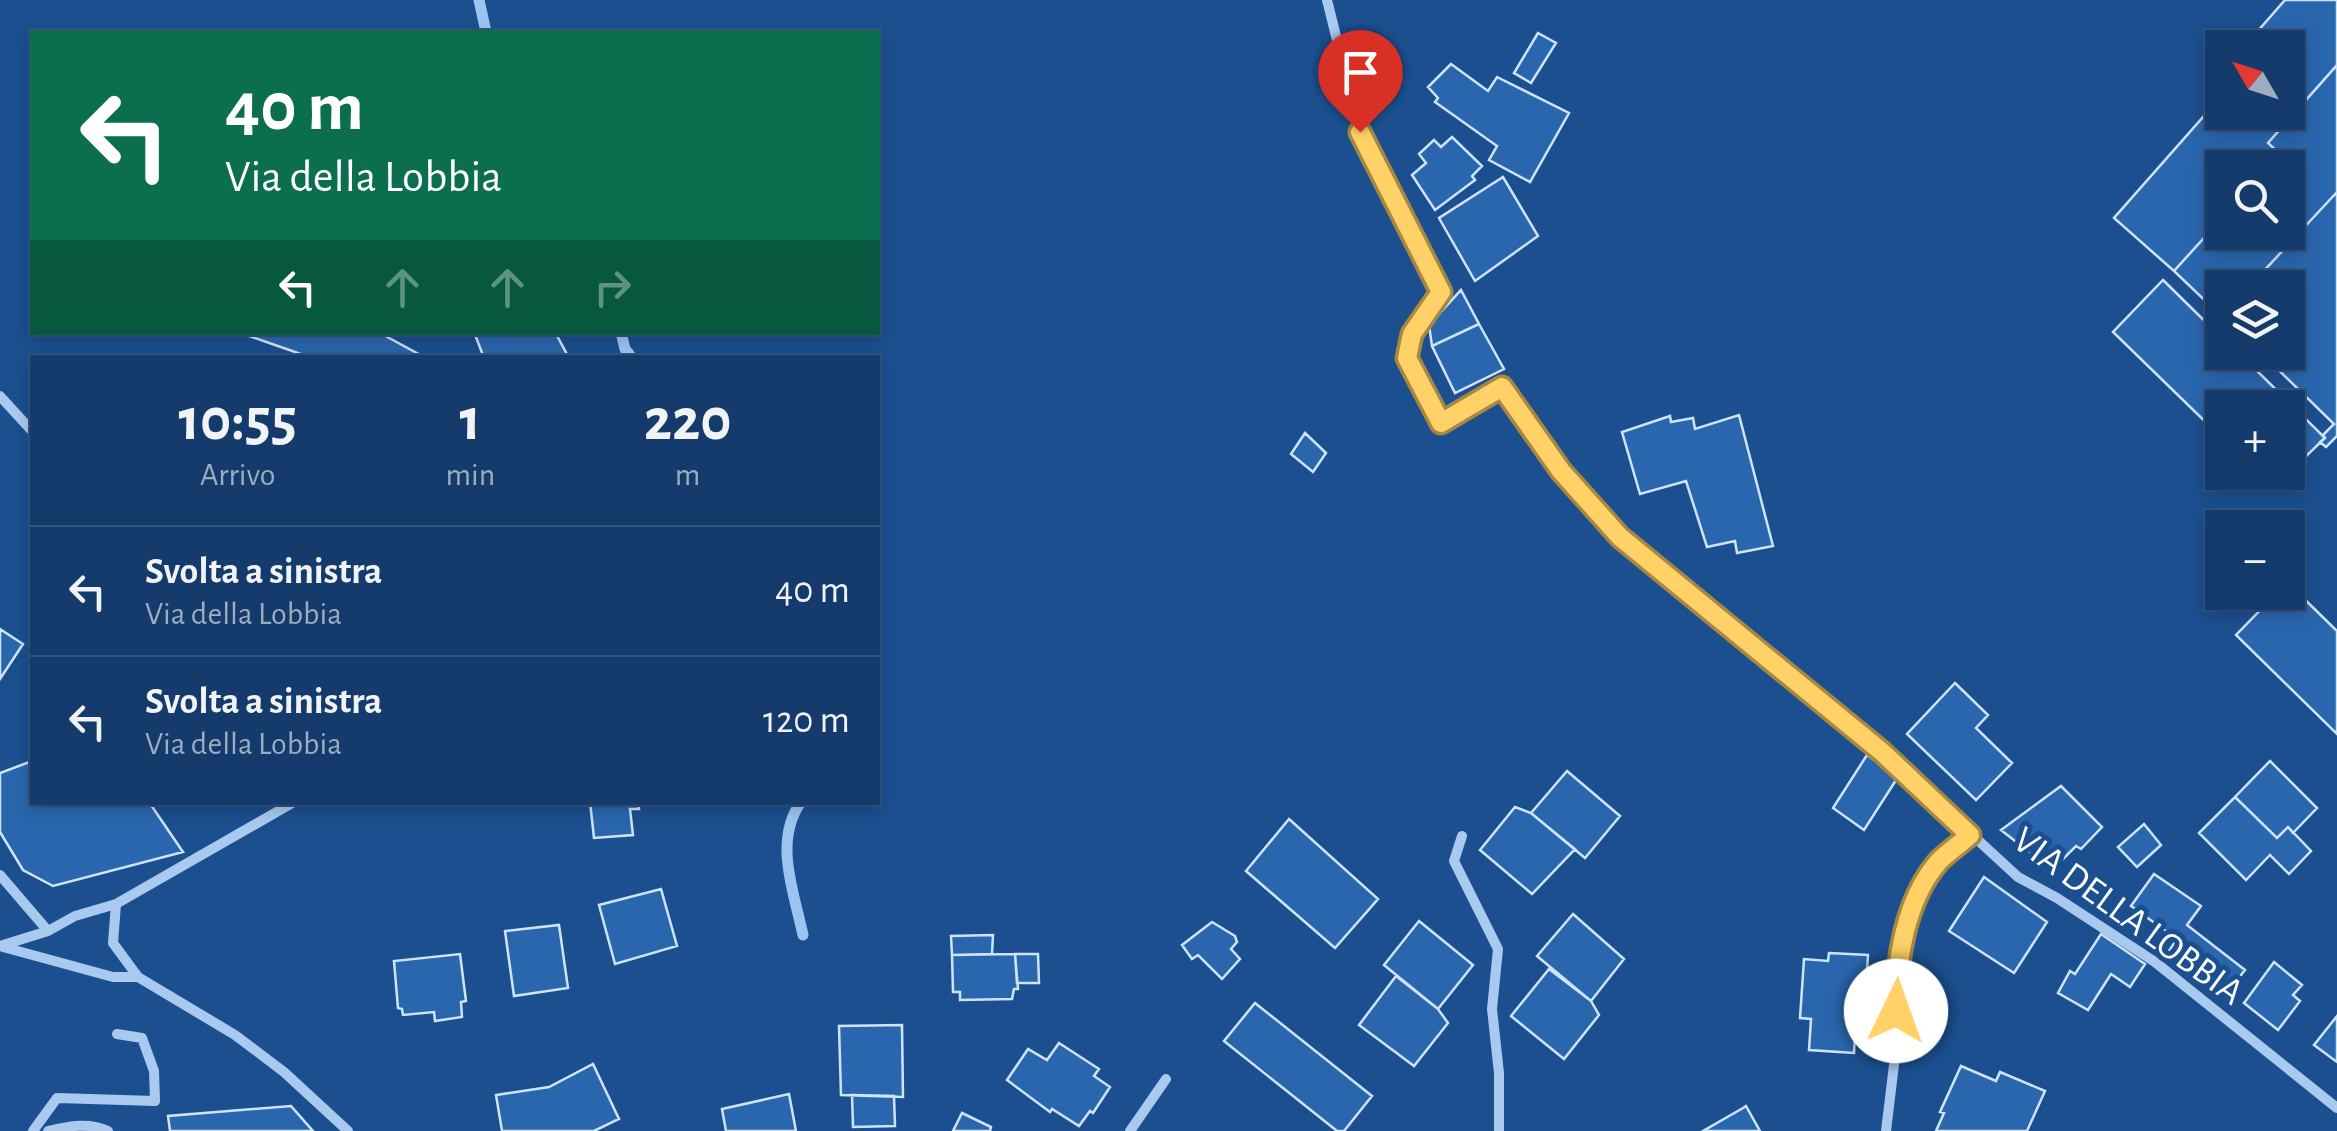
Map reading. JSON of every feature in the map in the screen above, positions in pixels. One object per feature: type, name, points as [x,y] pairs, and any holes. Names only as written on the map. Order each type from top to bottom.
[{"type":"street","name":"VIA DELLA LOBBIA","points":[[1326,0],[1360,132],[1441,292],[1412,334],[1407,358],[1441,423],[1502,387],[1561,471],[1620,537],[1882,752],[2018,877],[2155,962],[2337,1108]]},
{"type":"street","points":[[0,396],[30,430]]},
{"type":"street","points":[[1,946],[116,904],[289,805]]},
{"type":"street","points":[[1886,1131],[1896,1048],[1896,974],[1914,902],[1938,862],[1970,835]]},
{"type":"street","points":[[1462,836],[1454,861],[1498,950],[1492,1009],[1499,1074],[1498,1131]]},
{"type":"street","points":[[0,875],[48,932]]},
{"type":"street","points":[[116,904],[113,943],[138,978],[236,1035],[284,1072],[348,1131]]},
{"type":"street","points":[[1,946],[113,977],[138,978]]},
{"type":"street","points":[[33,1131],[58,1098],[155,1101],[154,1071],[142,1038],[116,1034]]},
{"type":"street","points":[[1130,1131],[1166,1080]]},
{"type":"street","points":[[48,1131],[96,1125],[108,1131]]},
{"type":"building","points":[[2285,0],[2337,0],[2337,65],[2305,101],[2305,30],[2259,30]]},
{"type":"building","points":[[1538,33],[1556,43],[1531,83],[1514,73]]},
{"type":"building","points":[[1451,64],[1488,91],[1497,77],[1569,113],[1530,182],[1489,160],[1497,146],[1435,102],[1438,98],[1428,87]]},
{"type":"building","points":[[2337,65],[2337,192],[2305,227],[2305,150],[2276,150],[2268,143],[2280,130],[2305,130],[2305,101]]},
{"type":"building","points":[[2205,115],[2205,130],[2280,130],[2268,143],[2276,150],[2205,150],[2205,237],[2174,271],[2114,218]]},
{"type":"building","points":[[1452,137],[1482,166],[1472,176],[1475,180],[1435,210],[1412,175],[1426,163],[1419,154],[1434,140],[1441,147]]},
{"type":"building","points":[[1503,177],[1538,236],[1475,281],[1439,218]]},
{"type":"building","points":[[2337,192],[2337,436],[2326,447],[2320,442],[2334,424],[2305,396],[2305,390],[2299,390],[2278,370],[2305,370],[2305,270],[2265,270],[2283,250],[2305,250],[2305,227]]},
{"type":"building","points":[[2205,237],[2205,250],[2283,250],[2265,270],[2205,270],[2205,301],[2174,271]]},
{"type":"building","points":[[2163,280],[2205,321],[2205,370],[2256,370],[2276,390],[2205,390],[2205,421],[2113,332]]},
{"type":"building","points":[[1461,290],[1479,324],[1432,346],[1429,325]]},
{"type":"building","points":[[1479,324],[1504,369],[1455,393],[1432,346]]},
{"type":"building","points":[[247,335],[384,335],[420,355],[303,355]]},
{"type":"building","points":[[475,335],[557,335],[567,355],[483,355]]},
{"type":"building","points":[[1739,415],[1773,546],[1737,553],[1735,541],[1707,547],[1686,481],[1640,494],[1622,432],[1670,416],[1671,422],[1693,418],[1695,429]]},
{"type":"building","points":[[2305,418],[2325,438],[2305,457]]},
{"type":"building","points":[[1305,433],[1326,453],[1313,472],[1291,454]]},
{"type":"building","points":[[2305,600],[2337,631],[2337,734],[2236,635],[2260,610],[2305,610]]},
{"type":"building","points":[[0,629],[23,644],[0,679]]},
{"type":"building","points":[[1955,683],[1988,715],[1976,728],[2012,763],[1976,800],[1907,734]]},
{"type":"building","points":[[1867,755],[1898,777],[1864,830],[1833,808]]},
{"type":"building","points":[[2270,761],[2317,808],[2293,833],[2288,827],[2277,838],[2235,797]]},
{"type":"building","points":[[30,762],[30,805],[151,805],[183,852],[53,886],[23,870],[0,832],[0,773]]},
{"type":"building","points":[[1567,771],[1620,816],[1585,858],[1531,813]]},
{"type":"building","points":[[2061,786],[2102,827],[2052,870],[2001,830]]},
{"type":"building","points":[[2235,797],[2277,838],[2288,827],[2311,851],[2289,874],[2270,855],[2246,880],[2199,833]]},
{"type":"building","points":[[590,805],[638,805],[639,809],[630,809],[633,835],[594,838]]},
{"type":"building","points":[[1515,807],[1531,813],[1575,849],[1532,894],[1480,850]]},
{"type":"building","points":[[1289,819],[1378,899],[1335,948],[1246,871]]},
{"type":"building","points":[[2144,824],[2161,845],[2137,867],[2118,847]]},
{"type":"building","points":[[2154,874],[2201,906],[2187,925],[2245,970],[2226,994],[2169,951],[2177,939],[2131,906]]},
{"type":"building","points":[[1984,877],[2047,922],[2014,973],[1949,931]]},
{"type":"building","points":[[661,889],[677,946],[615,964],[599,905]]},
{"type":"building","points":[[1573,914],[1624,959],[1591,1001],[1537,956]]},
{"type":"building","points":[[1419,921],[1473,965],[1438,1009],[1384,965]]},
{"type":"building","points":[[1212,922],[1235,936],[1237,942],[1231,949],[1240,959],[1222,979],[1198,955],[1192,959],[1182,945]]},
{"type":"building","points":[[559,925],[568,988],[514,996],[505,931]]},
{"type":"building","points":[[2101,934],[2145,964],[2130,987],[2111,974],[2088,1010],[2058,993],[2070,971],[2075,974]]},
{"type":"building","points":[[993,935],[992,954],[952,955],[951,936]]},
{"type":"building","points":[[1829,953],[1868,955],[1864,1016],[1856,1016],[1854,1053],[1809,1050],[1811,1019],[1800,1018],[1804,959],[1828,961]]},
{"type":"building","points":[[460,954],[466,1001],[461,1002],[462,1017],[435,1021],[434,1012],[403,1015],[398,1008],[394,961]]},
{"type":"building","points":[[1015,954],[1018,989],[1014,989],[1012,999],[960,1000],[960,992],[953,992],[952,955]]},
{"type":"building","points":[[1015,954],[1038,954],[1039,983],[1017,983]]},
{"type":"building","points":[[2274,962],[2302,985],[2293,995],[2300,1001],[2278,1030],[2244,1003]]},
{"type":"building","points":[[1549,969],[1591,1001],[1599,1015],[1564,1059],[1511,1016]]},
{"type":"building","points":[[1396,976],[1438,1009],[1448,1023],[1414,1066],[1359,1025]]},
{"type":"building","points":[[1255,1003],[1372,1096],[1344,1131],[1337,1131],[1224,1041]]},
{"type":"building","points":[[2337,1016],[2337,1062],[2314,1045]]},
{"type":"building","points":[[902,1025],[903,1097],[841,1095],[839,1026]]},
{"type":"building","points":[[1059,1043],[1099,1069],[1094,1076],[1110,1087],[1079,1126],[1052,1109],[1050,1112],[1007,1080],[1028,1049],[1047,1060]]},
{"type":"building","points":[[593,1064],[619,1119],[594,1131],[502,1131],[496,1095],[549,1087]]},
{"type":"building","points":[[1961,1066],[1996,1081],[2000,1072],[2045,1091],[2027,1131],[1936,1131],[1944,1113],[1940,1112]]},
{"type":"building","points":[[789,1094],[796,1131],[726,1131],[722,1109]]},
{"type":"building","points":[[852,1095],[894,1096],[895,1126],[853,1127]]},
{"type":"building","points":[[291,1106],[313,1131],[170,1131],[168,1116]]},
{"type":"building","points":[[1746,1106],[1760,1131],[1703,1131],[1743,1108]]},
{"type":"building","points":[[962,1113],[991,1127],[990,1131],[953,1131]]},
{"type":"waterway","points":[[479,0],[486,30]]},
{"type":"waterway","points":[[622,335],[630,355]]},
{"type":"waterway","points":[[799,805],[788,833],[787,850],[803,935]]},
{"type":"route","points":[[1360,132],[1441,292],[1412,334],[1407,358],[1441,423],[1502,387],[1561,471],[1620,537],[1882,752],[1970,835],[1938,862],[1914,902],[1896,974],[1896,1011]]}]
